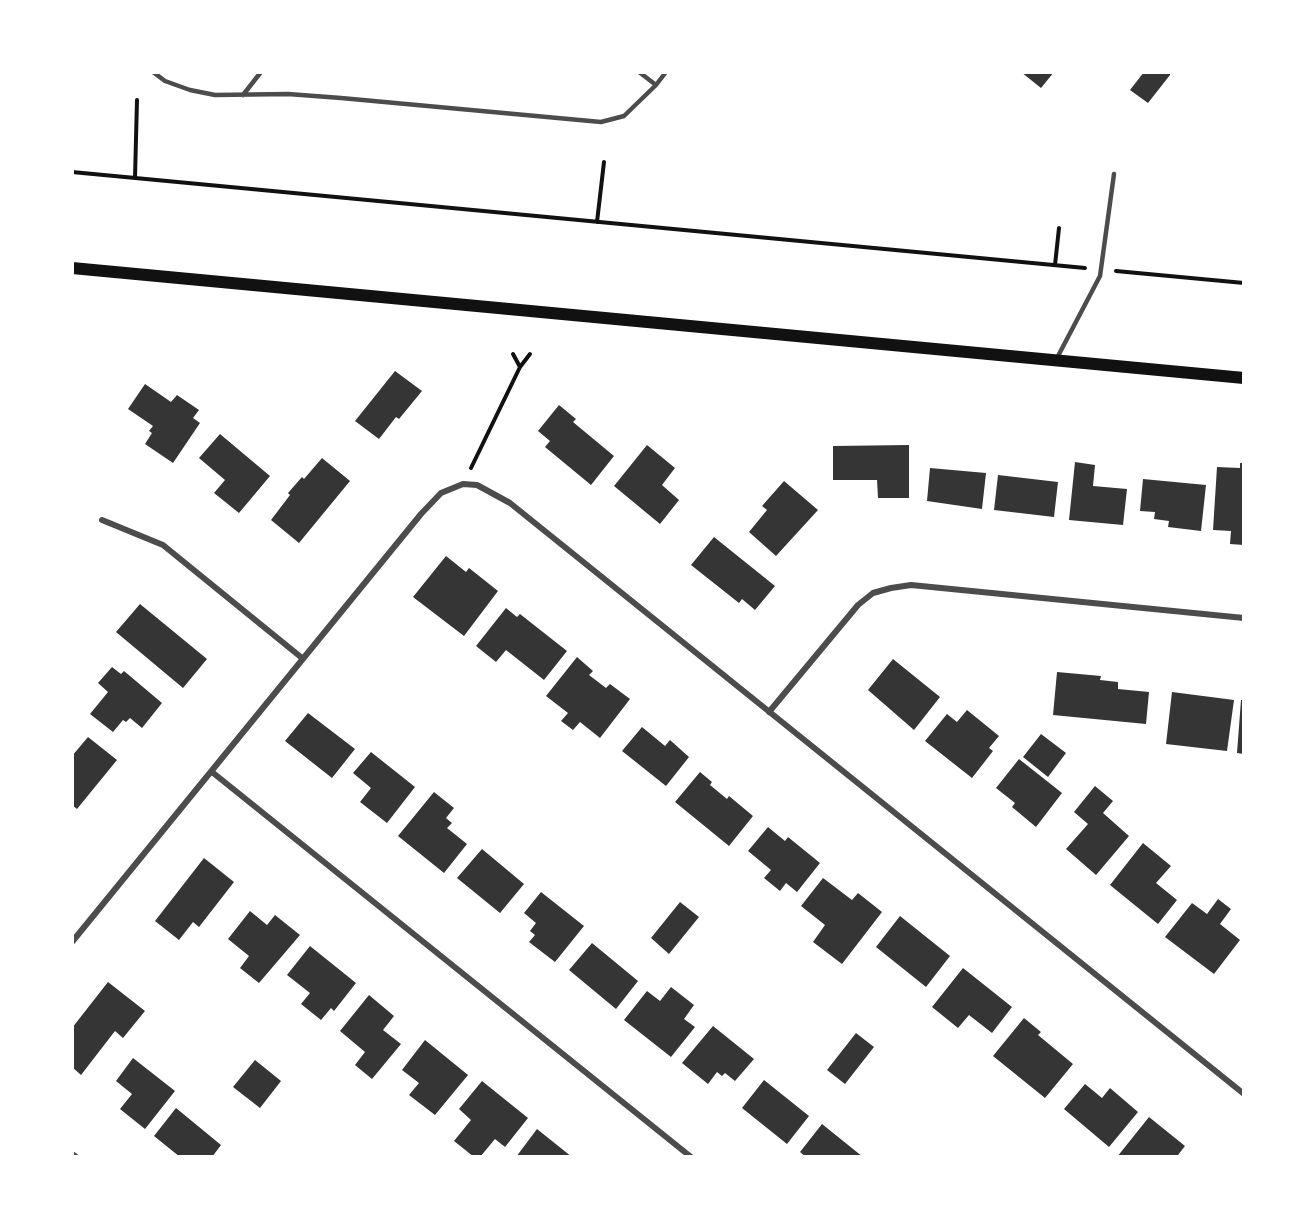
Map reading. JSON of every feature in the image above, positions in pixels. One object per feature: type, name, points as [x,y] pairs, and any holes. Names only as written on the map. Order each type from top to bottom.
[{"type":"main road","points":[[72,268],[1244,378]]},
{"type":"street","points":[[72,942],[421,514],[441,493],[464,484],[477,486],[510,503],[1244,1094]]},
{"type":"street","points":[[102,520],[163,545],[302,658]]},
{"type":"street","points":[[769,712],[858,604],[873,593],[891,588],[911,585],[1244,618]]},
{"type":"street","points":[[212,772],[691,1157]]},
{"type":"street","points":[[72,1154],[76,1157]]},
{"type":"lane","points":[[153,72],[165,81],[214,95],[288,94],[601,122],[624,116],[666,72]]},
{"type":"lane","points":[[243,95],[261,72]]},
{"type":"lane","points":[[639,72],[656,85]]},
{"type":"lane","points":[[1055,361],[1073,331],[1100,276],[1114,174]]},
{"type":"path","points":[[135,178],[137,100]]},
{"type":"path","points":[[597,222],[604,162]]},
{"type":"path","points":[[72,172],[1244,283]]},
{"type":"path","points":[[1055,266],[1059,228]]},
{"type":"path","points":[[513,354],[520,368]]},
{"type":"path","points":[[464,484],[520,368],[530,354]]},
{"type":"building","points":[[1021,72],[1054,72],[1041,88]]},
{"type":"building","points":[[1144,72],[1170,72],[1148,103],[1130,90]]},
{"type":"building","points":[[395,371],[422,391],[399,419],[396,417],[379,439],[355,421]]},
{"type":"building","points":[[145,384],[171,402],[177,395],[199,410],[193,418],[200,423],[173,463],[145,444],[152,433],[149,431],[153,426],[128,409]]},
{"type":"building","points":[[559,405],[576,419],[573,422],[614,456],[591,485],[545,447],[550,441],[538,431]]},
{"type":"building","points":[[220,434],[270,476],[239,513],[214,493],[225,480],[199,458]]},
{"type":"building","points":[[647,445],[675,468],[662,485],[679,500],[660,524],[614,486]]},
{"type":"building","points":[[909,445],[909,498],[878,498],[877,480],[833,480],[833,446]]},
{"type":"building","points":[[322,458],[350,481],[299,543],[271,520],[290,495],[288,493]]},
{"type":"building","points":[[1075,462],[1095,465],[1093,486],[1127,489],[1123,525],[1069,520]]},
{"type":"building","points":[[1240,463],[1244,463],[1244,545],[1230,544],[1231,531],[1213,530],[1217,467],[1240,468]]},
{"type":"building","points":[[930,468],[986,473],[982,509],[927,501]]},
{"type":"building","points":[[998,475],[1058,482],[1054,517],[994,510]]},
{"type":"building","points":[[1143,479],[1206,485],[1201,531],[1168,527],[1169,521],[1154,519],[1155,512],[1140,511]]},
{"type":"building","points":[[784,481],[818,510],[776,556],[749,532],[767,510],[762,506]]},
{"type":"building","points":[[714,537],[775,586],[755,610],[742,599],[739,603],[691,565]]},
{"type":"building","points":[[446,556],[466,572],[469,568],[498,591],[464,636],[413,597]]},
{"type":"building","points":[[140,604],[207,659],[183,688],[116,632]]},
{"type":"building","points":[[506,608],[517,617],[520,614],[567,651],[544,680],[506,650],[496,662],[476,646]]},
{"type":"building","points":[[577,657],[593,671],[589,675],[606,688],[610,684],[630,699],[600,738],[580,722],[573,730],[561,721],[568,713],[546,696]]},
{"type":"building","points":[[893,659],[940,697],[914,730],[868,690]]},
{"type":"building","points":[[112,667],[121,674],[124,671],[162,703],[142,728],[130,718],[126,722],[123,720],[113,732],[90,714],[108,692],[98,683]]},
{"type":"building","points":[[1057,672],[1101,676],[1100,680],[1118,682],[1118,689],[1149,692],[1146,724],[1053,715]]},
{"type":"building","points":[[1172,692],[1234,700],[1227,751],[1166,744]]},
{"type":"building","points":[[1241,700],[1244,700],[1244,754],[1237,753]]},
{"type":"building","points":[[967,710],[999,736],[989,748],[993,751],[972,778],[925,741],[947,714],[957,722]]},
{"type":"building","points":[[308,713],[355,749],[332,778],[285,741]]},
{"type":"building","points":[[642,727],[665,746],[670,740],[689,757],[666,786],[622,751]]},
{"type":"building","points":[[1041,734],[1066,753],[1048,777],[1023,757]]},
{"type":"building","points":[[88,737],[117,760],[77,809],[72,805],[72,756]]},
{"type":"building","points":[[371,752],[415,787],[387,823],[360,802],[371,788],[353,773]]},
{"type":"building","points":[[1019,759],[1062,793],[1036,827],[1012,807],[1015,803],[996,788]]},
{"type":"building","points":[[700,772],[712,782],[710,785],[727,799],[729,796],[753,816],[729,846],[675,802]]},
{"type":"building","points":[[1095,786],[1113,801],[1103,813],[1129,836],[1096,875],[1066,849],[1088,824],[1074,812]]},
{"type":"building","points":[[434,792],[454,808],[446,818],[452,823],[447,828],[467,844],[444,873],[398,836]]},
{"type":"building","points":[[768,827],[785,841],[788,837],[820,863],[797,892],[786,883],[780,891],[764,878],[771,870],[748,851]]},
{"type":"building","points":[[1143,843],[1171,866],[1156,883],[1177,900],[1158,924],[1110,885]]},
{"type":"building","points":[[482,849],[524,884],[500,913],[457,878]]},
{"type":"building","points":[[204,858],[234,882],[199,927],[193,922],[179,940],[155,921]]},
{"type":"building","points":[[823,878],[852,900],[858,893],[882,912],[842,964],[813,942],[825,925],[801,906]]},
{"type":"building","points":[[541,892],[584,926],[555,962],[529,942],[535,935],[530,931],[536,923],[524,913]]},
{"type":"building","points":[[1218,899],[1231,909],[1220,924],[1240,940],[1214,974],[1165,937],[1192,903],[1207,914]]},
{"type":"building","points":[[680,902],[699,917],[669,954],[651,938]]},
{"type":"building","points":[[250,911],[267,925],[275,915],[300,935],[259,983],[240,968],[249,956],[228,939]]},
{"type":"building","points":[[900,916],[950,956],[926,987],[876,947]]},
{"type":"building","points":[[592,943],[638,981],[616,1009],[569,970]]},
{"type":"building","points":[[310,946],[356,983],[334,1011],[331,1008],[321,1020],[301,1004],[310,993],[287,975]]},
{"type":"building","points":[[963,968],[1012,1007],[992,1033],[969,1015],[958,1028],[932,1007]]},
{"type":"building","points":[[108,982],[145,1011],[123,1038],[115,1031],[81,1075],[72,1067],[72,1028]]},
{"type":"building","points":[[671,987],[694,1005],[684,1019],[695,1027],[671,1057],[624,1020],[647,991],[660,1001]]},
{"type":"building","points":[[369,995],[394,1016],[383,1030],[401,1044],[372,1079],[355,1065],[365,1052],[340,1031]]},
{"type":"building","points":[[1024,1018],[1041,1032],[1038,1035],[1073,1064],[1045,1098],[993,1056]]},
{"type":"building","points":[[713,1026],[754,1059],[735,1081],[725,1073],[722,1076],[717,1072],[708,1084],[682,1063]]},
{"type":"building","points":[[856,1033],[874,1047],[845,1084],[827,1070]]},
{"type":"building","points":[[425,1040],[468,1075],[435,1115],[409,1095],[419,1083],[402,1070]]},
{"type":"building","points":[[133,1058],[175,1091],[145,1129],[120,1109],[132,1094],[116,1081]]},
{"type":"building","points":[[255,1060],[281,1081],[260,1108],[233,1087]]},
{"type":"building","points":[[764,1080],[809,1116],[787,1144],[742,1108]]},
{"type":"building","points":[[482,1081],[528,1118],[505,1147],[495,1139],[480,1157],[474,1157],[454,1141],[471,1120],[459,1109]]},
{"type":"building","points":[[1085,1084],[1102,1098],[1110,1088],[1138,1112],[1109,1147],[1064,1109]]},
{"type":"building","points":[[176,1108],[221,1145],[212,1157],[180,1157],[154,1136]]},
{"type":"building","points":[[1149,1117],[1185,1146],[1178,1155],[1180,1157],[1117,1157]]},
{"type":"building","points":[[822,1124],[863,1157],[806,1157],[800,1152]]},
{"type":"building","points":[[537,1129],[572,1157],[516,1157]]}]
